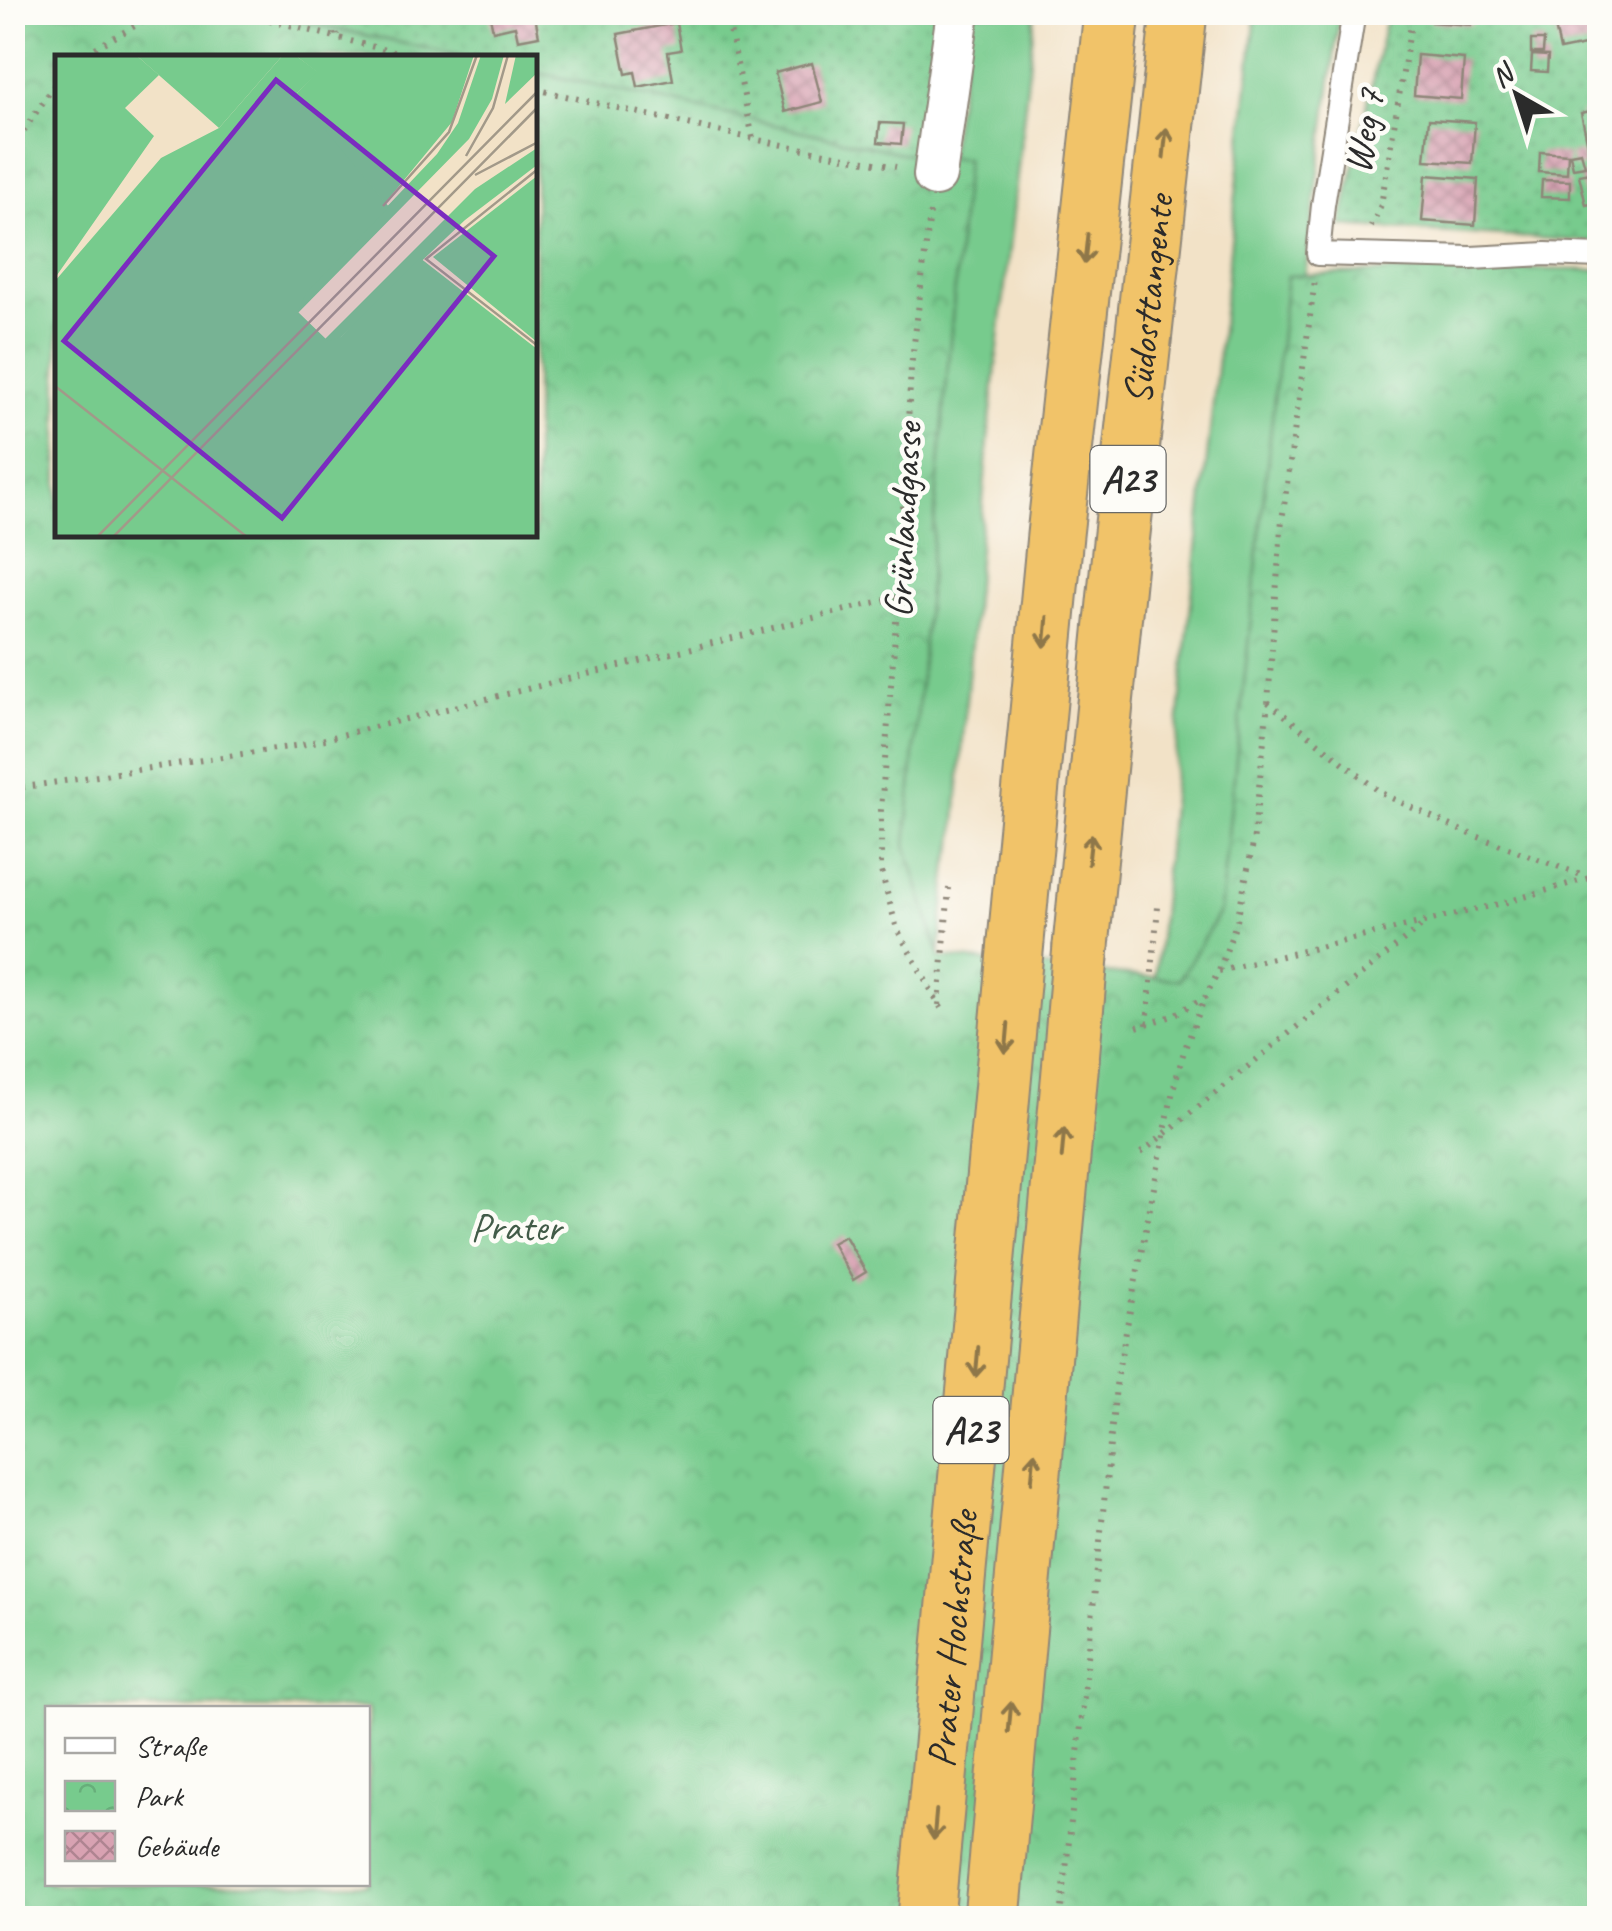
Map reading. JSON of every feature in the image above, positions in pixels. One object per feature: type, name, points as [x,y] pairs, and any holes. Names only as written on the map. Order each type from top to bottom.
[{"type":"highway","name":"Südosttangente","points":[[1016,941],[1112,12]]},
{"type":"highway","name":"Südosttangente","points":[[1081,946],[1179,12]]},
{"type":"highway","name":"Prater Hochstraße","points":[[926,1918],[1016,941]]},
{"type":"highway","name":"Prater Hochstraße","points":[[992,1918],[1081,946]]},
{"type":"street","points":[[935,175],[958,12]]},
{"type":"lane","points":[[1354,12],[1318,254],[1600,256]]},
{"type":"path","points":[[82,55],[160,12]]},
{"type":"path","points":[[239,12],[405,55]]},
{"type":"path","points":[[334,12],[337,37]]},
{"type":"path","points":[[726,12],[754,139]]},
{"type":"path","name":"Weg 7","points":[[1359,255],[1381,205],[1414,12]]},
{"type":"path","points":[[12,148],[55,84]]},
{"type":"path","points":[[538,89],[754,139],[935,175]]},
{"type":"path","name":"Grünlandgasse","points":[[935,175],[911,368],[881,810],[882,871],[897,929],[945,1016]]},
{"type":"path","points":[[1062,1918],[1116,1377],[1162,1136],[1184,1050],[1237,921],[1253,844],[1281,528],[1318,254]]},
{"type":"path","points":[[12,788],[302,745],[898,597]]},
{"type":"path","points":[[1268,702],[1381,792],[1460,830],[1600,882]]},
{"type":"path","points":[[1219,971],[1507,902],[1589,878]]},
{"type":"path","points":[[939,1006],[950,888]]},
{"type":"path","points":[[1147,1025],[1158,907]]},
{"type":"path","points":[[1141,1153],[1428,921]]},
{"type":"path","points":[[1138,1027],[1172,1016],[1205,996]]},
{"type":"green space","name":"Prater","points":[[12,13],[262,13],[458,55],[55,55],[55,538],[538,538],[538,73],[901,152],[966,159],[906,845],[940,957],[1179,980],[1220,911],[1287,276],[1460,269],[1599,270],[1599,1918],[13,1918]]},
{"type":"green space","points":[[262,13],[949,13],[929,154],[901,153],[538,73],[538,55],[458,55]]},
{"type":"green space","points":[[972,13],[1035,13],[989,430],[954,845],[948,864],[937,978],[898,893],[924,307]]},
{"type":"green space","points":[[1256,13],[1340,13],[1215,955],[1153,1006],[1182,685]]},
{"type":"green space","points":[[1387,13],[1599,13],[1599,242],[1341,226]]},
{"type":"building","points":[[489,12],[534,12],[539,36],[518,40],[515,26],[493,31]]},
{"type":"building","points":[[618,12],[652,12],[652,14],[619,21]]},
{"type":"building","points":[[1432,12],[1472,12],[1471,25],[1431,22]]},
{"type":"building","points":[[1552,12],[1600,12],[1600,42],[1560,50]]},
{"type":"building","points":[[676,23],[681,50],[668,52],[673,80],[638,87],[635,72],[626,74],[618,34]]},
{"type":"building","points":[[1531,40],[1544,40],[1543,53],[1531,53]]},
{"type":"building","points":[[1417,55],[1464,59],[1461,99],[1414,95]]},
{"type":"building","points":[[1532,55],[1548,56],[1547,72],[1531,71]]},
{"type":"building","points":[[812,63],[822,102],[785,112],[775,73]]},
{"type":"building","points":[[1600,67],[1600,102],[1593,103],[1586,70]]},
{"type":"building","points":[[1600,109],[1600,157],[1591,159],[1581,113]]},
{"type":"building","points":[[1429,119],[1475,122],[1472,163],[1425,160]]},
{"type":"building","points":[[880,123],[903,124],[901,144],[878,142]]},
{"type":"building","points":[[1540,152],[1568,154],[1567,174],[1539,172]]},
{"type":"building","points":[[1581,152],[1585,166],[1573,168],[1570,154]]},
{"type":"building","points":[[1600,171],[1600,202],[1586,205],[1579,175]]},
{"type":"building","points":[[1426,175],[1478,179],[1475,225],[1422,221]]},
{"type":"building","points":[[1542,180],[1570,181],[1570,198],[1541,197]]},
{"type":"building","points":[[845,1236],[866,1272],[853,1280],[832,1243]]}]
